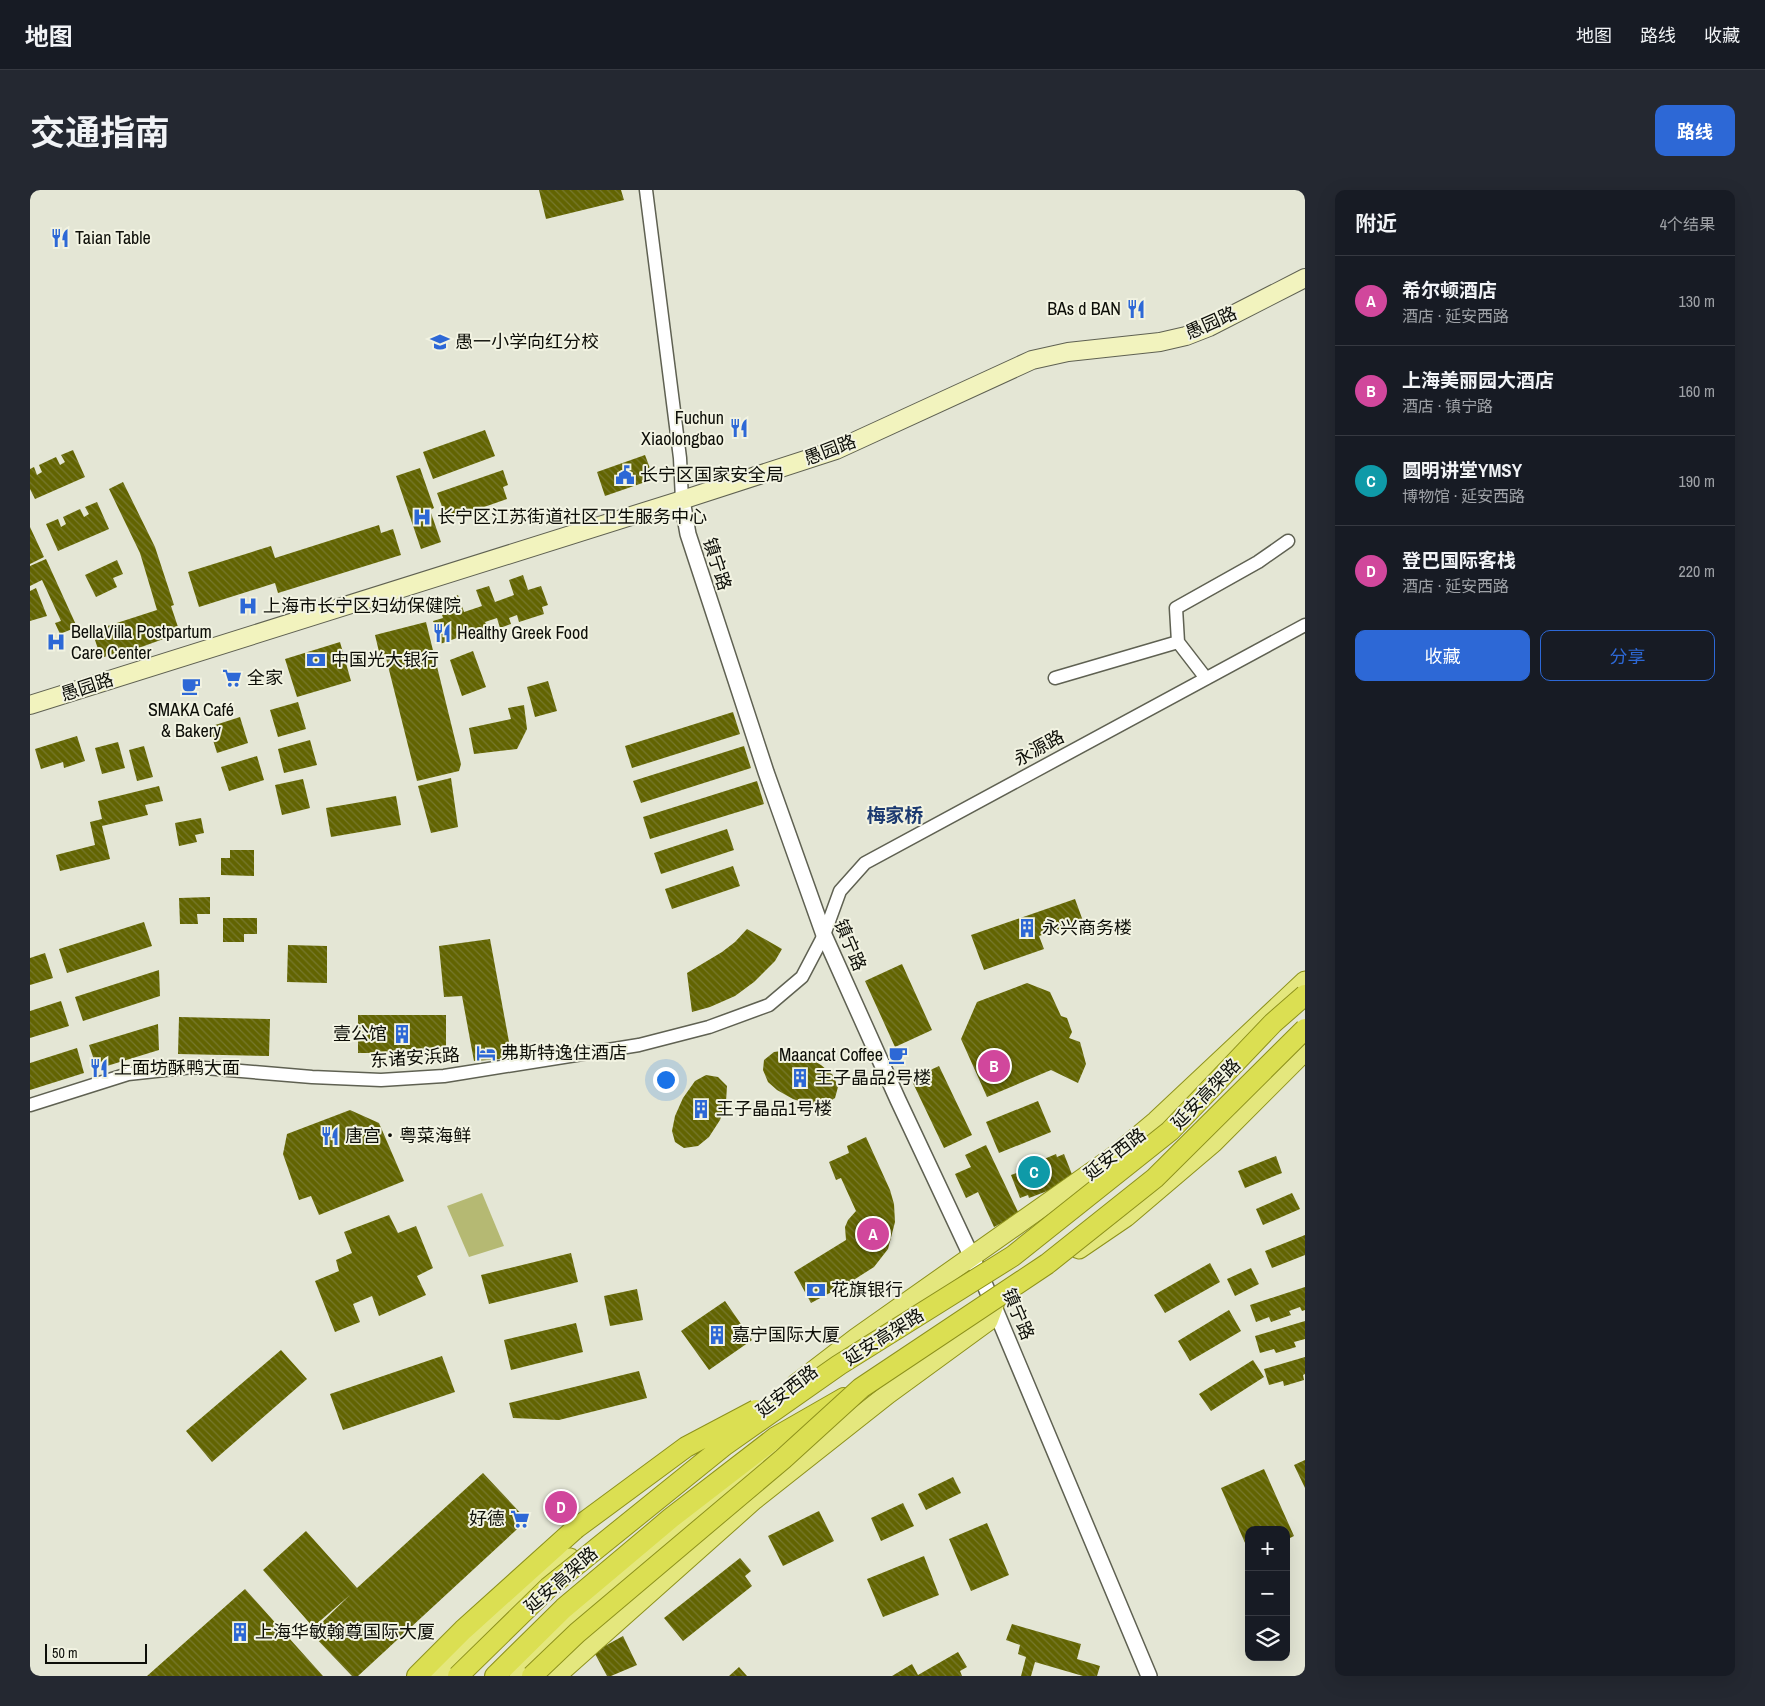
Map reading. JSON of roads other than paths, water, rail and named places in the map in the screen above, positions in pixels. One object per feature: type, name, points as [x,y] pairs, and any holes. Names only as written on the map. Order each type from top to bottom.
[{"type":"highway","name":"延安高架路","points":[[458,1676],[549,1587],[726,1445],[839,1365],[1013,1256],[1163,1137],[1273,1023],[1305,995]]},
{"type":"highway","name":"延安高架路","points":[[495,1676],[564,1608],[670,1518],[776,1437],[861,1388],[1047,1264],[1155,1178],[1305,1029]]},
{"type":"highway","points":[[417,1676],[462,1630],[575,1529],[591,1517],[686,1448],[839,1365]]},
{"type":"highway","points":[[532,1676],[577,1633],[783,1459],[861,1388]]},
{"type":"main road","name":"愚园路","points":[[30,705],[836,450],[1032,360],[1056,354],[1160,342],[1186,336],[1305,278]]},
{"type":"main road","name":"延安西路","points":[[437,1676],[514,1601],[856,1338],[1113,1157],[1156,1121],[1305,981]]},
{"type":"main road","points":[[519,1676],[647,1552],[814,1421],[1126,1218],[1213,1143],[1305,1051]]},
{"type":"main road","points":[[556,1676],[754,1500],[888,1394],[988,1321],[994,1305]]},
{"type":"main road","points":[[709,1503],[725,1525]]},
{"type":"main road","points":[[621,1576],[642,1598]]},
{"type":"street","name":"镇宁路","points":[[646,190],[680,458],[682,500],[691,543],[766,772],[824,935],[898,1100],[994,1305],[1149,1676]]},
{"type":"street","points":[[1205,678],[1178,642],[1176,608],[1258,562],[1288,541]]},
{"type":"street","name":"永源路","points":[[824,935],[840,891],[864,863],[1305,625]]},
{"type":"street","points":[[1055,678],[1178,642]]},
{"type":"street","name":"东诸安浜路","points":[[30,1105],[128,1074],[193,1068],[381,1080],[444,1076],[639,1045],[709,1027],[769,1005],[802,977],[824,935]]},
{"type":"place","name":"Taian Table","points":[[60,238]]},
{"type":"place","name":"BAs d BAN","points":[[1136,309]]},
{"type":"place","name":"愚一小学向红分校","points":[[440,342]]},
{"type":"place","name":"Fuchun Xiaolongbao","points":[[739,428]]},
{"type":"place","name":"长宁区国家安全局","points":[[625,475]]},
{"type":"place","name":"长宁区江苏街道社区卫生服务中心","points":[[422,517]]},
{"type":"place","name":"上海市长宁区妇幼保健院","points":[[248,606]]},
{"type":"place","name":"Healthy Greek Food","points":[[442,633]]},
{"type":"place","name":"BellaVilla Postpartum Care Center","points":[[56,642]]},
{"type":"place","name":"中国光大银行","points":[[316,660]]},
{"type":"place","name":"全家","points":[[232,678]]},
{"type":"place","name":"SMAKA Café & Bakery","points":[[191,686]]},
{"type":"place","name":"永兴商务楼","points":[[1027,928]]},
{"type":"place","name":"壹公馆","points":[[402,1034]]},
{"type":"place","name":"弗斯特逸住酒店","points":[[486,1053]]},
{"type":"place","name":"Maancat Coffee","points":[[898,1055]]},
{"type":"place","name":"上海美丽园大酒店","points":[[994,1066]]},
{"type":"place","name":"上面坊酥鸭大面","points":[[99,1068]]},
{"type":"place","name":"王子晶品2号楼","points":[[800,1078]]},
{"type":"place","name":"王子晶品1号楼","points":[[701,1109]]},
{"type":"place","name":"唐宫・粤菜海鲜","points":[[330,1136]]},
{"type":"place","name":"圆明讲堂YMSY","points":[[1034,1172]]},
{"type":"place","name":"希尔顿酒店","points":[[873,1234]]},
{"type":"place","name":"花旗银行","points":[[816,1290]]},
{"type":"place","name":"嘉宁国际大厦","points":[[717,1335]]},
{"type":"place","name":"登巴国际客栈","points":[[561,1507]]},
{"type":"place","name":"好德","points":[[520,1519]]},
{"type":"place","name":"上海华敏翰尊国际大厦","points":[[240,1632]]},
{"type":"district","name":"梅家桥","points":[[895,815]]}]
